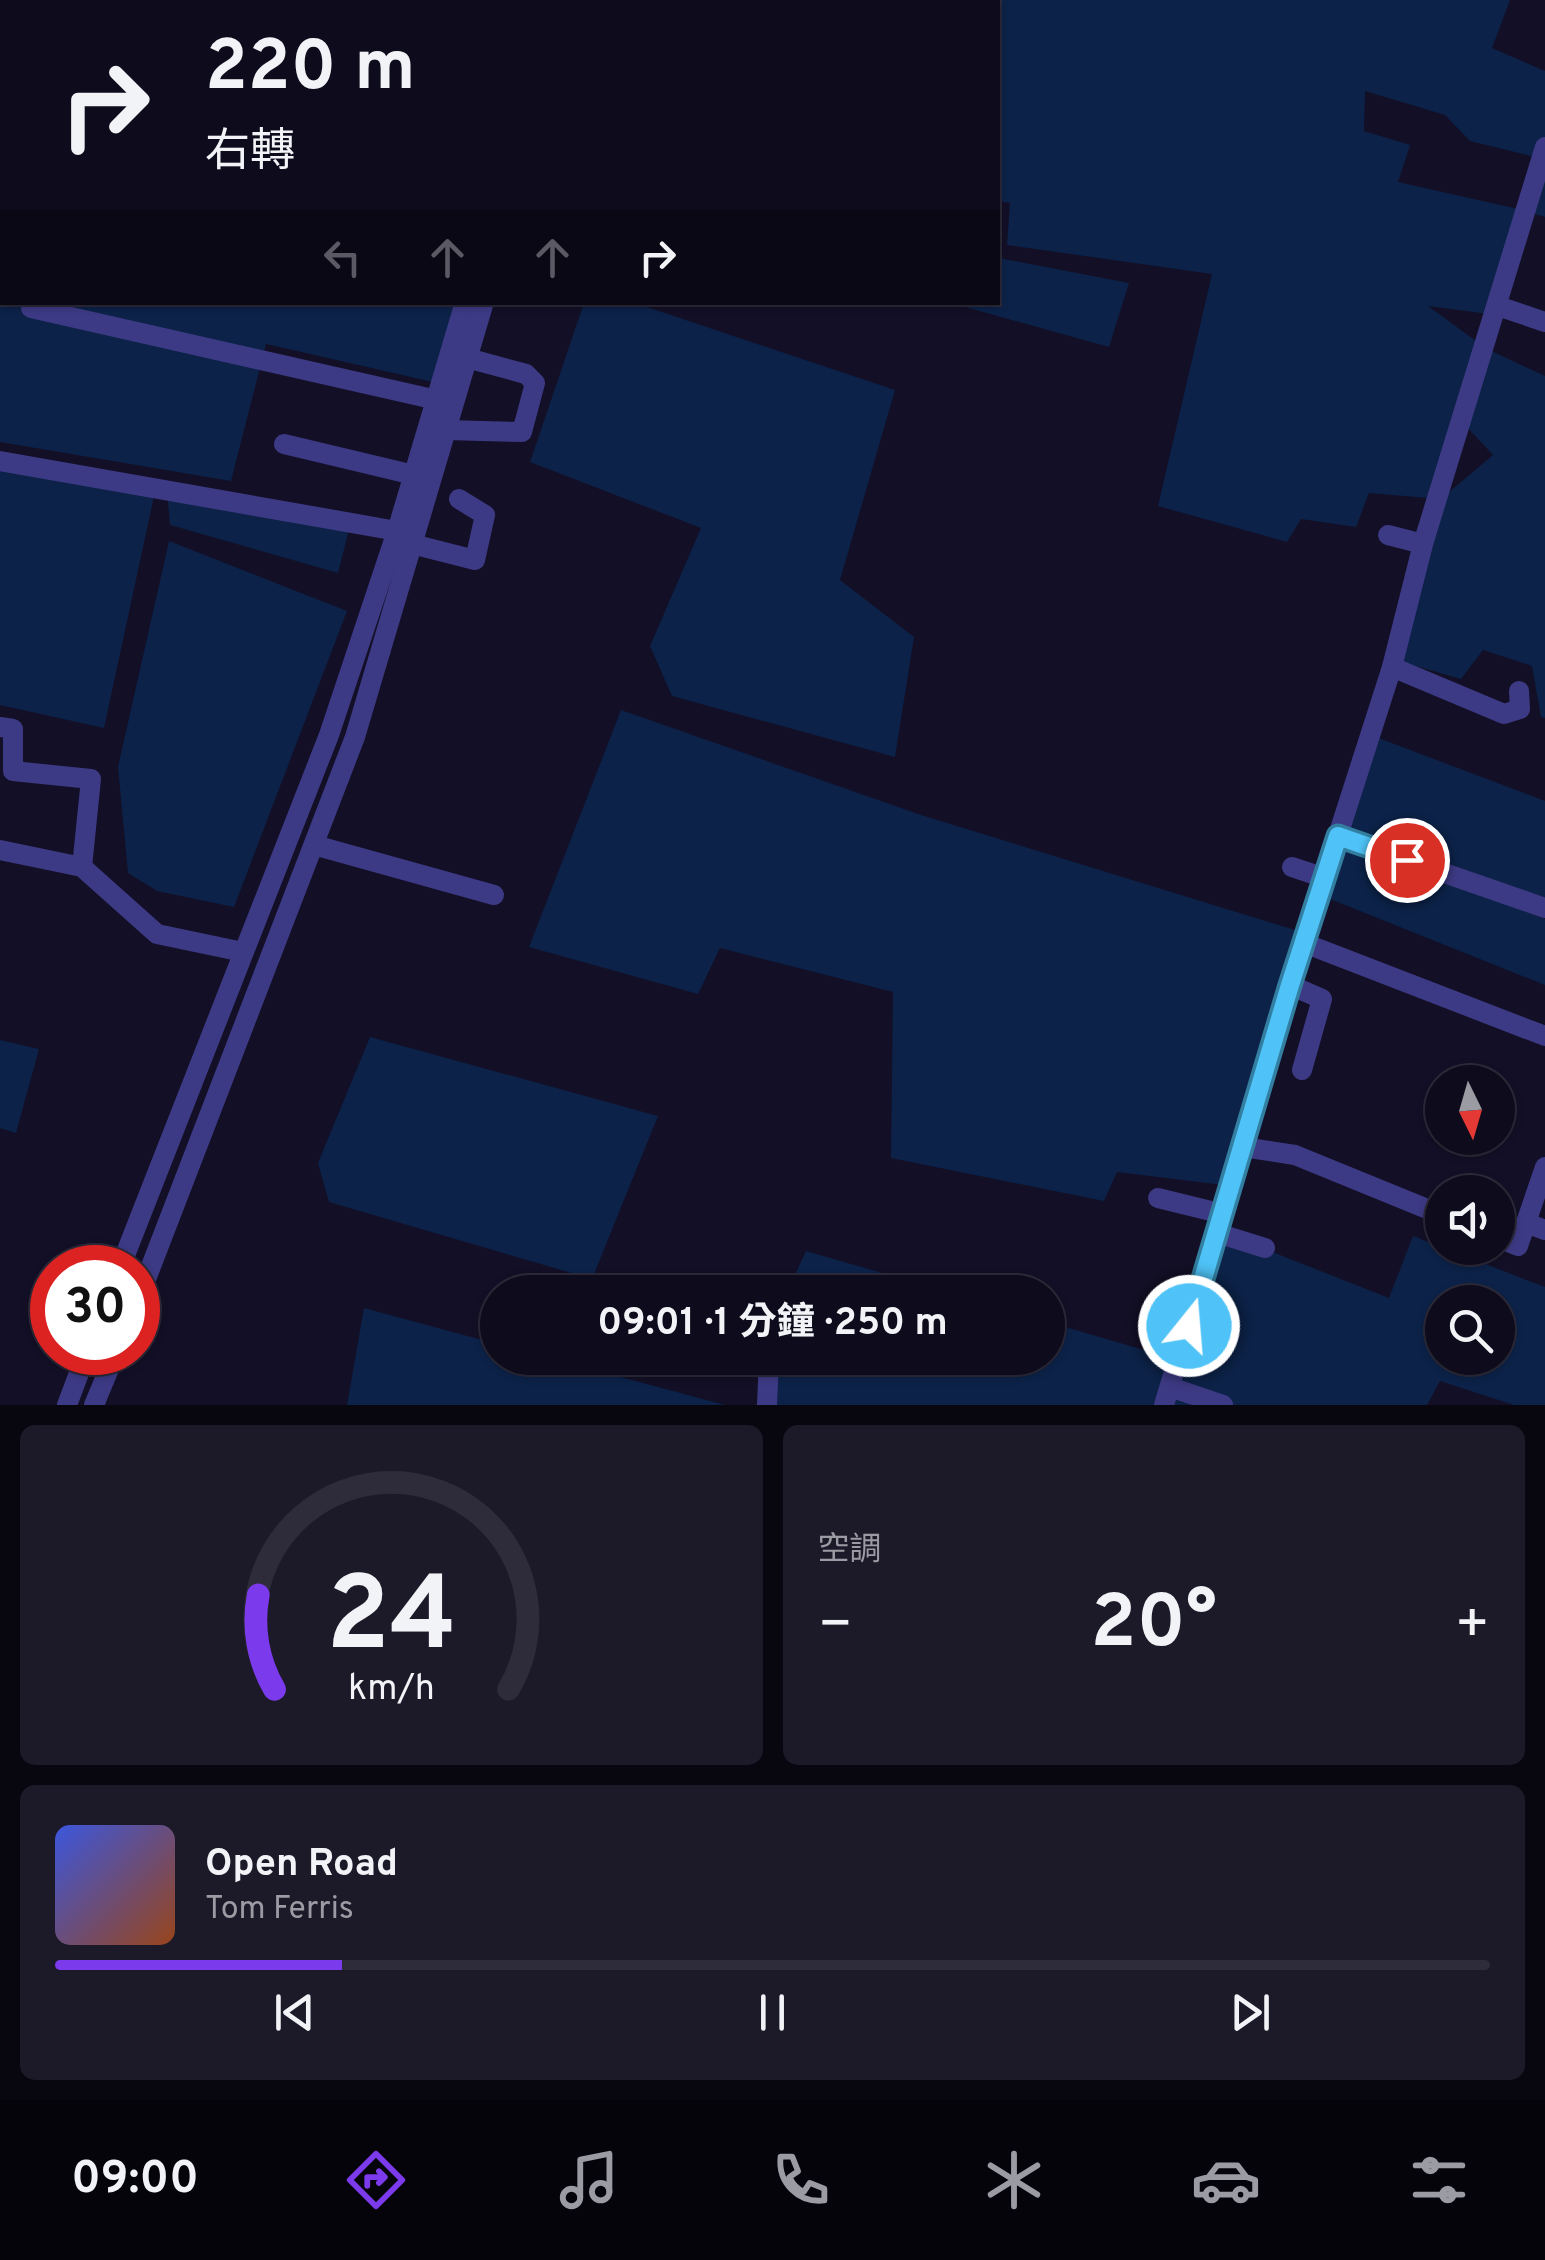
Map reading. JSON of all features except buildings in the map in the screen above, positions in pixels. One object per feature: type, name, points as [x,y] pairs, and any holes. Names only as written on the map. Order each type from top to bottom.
[{"type":"street","points":[[1224,1405],[1167,1396],[1290,985],[1392,667],[1423,544],[1544,156]]},
{"type":"street","points":[[159,1245],[355,737],[405,537],[414,475],[464,305]]},
{"type":"street","points":[[129,1245],[446,430],[483,305]]},
{"type":"street","points":[[1498,306],[1545,322]]},
{"type":"street","points":[[32,308],[437,400]]},
{"type":"street","points":[[446,430],[522,432],[535,383],[526,374],[467,358]]},
{"type":"street","points":[[284,444],[414,475]]},
{"type":"street","points":[[0,462],[405,537],[475,560],[485,515],[459,499]]},
{"type":"street","points":[[1388,535],[1423,544]]},
{"type":"street","points":[[1392,667],[1504,714],[1520,709],[1519,691]]},
{"type":"street","points":[[0,727],[13,729],[13,771],[91,779],[82,867]]},
{"type":"street","points":[[1338,836],[1545,908]]},
{"type":"street","points":[[314,845],[494,895]]},
{"type":"street","points":[[0,850],[82,867],[158,934],[243,952]]},
{"type":"street","points":[[1292,868],[1325,878]]},
{"type":"street","points":[[1304,943],[1545,1036]]},
{"type":"street","points":[[1290,985],[1322,999],[1302,1070]]},
{"type":"street","points":[[1242,1147],[1295,1155],[1425,1208]]},
{"type":"street","points":[[1515,1245],[1535,1227],[1545,1166]]},
{"type":"street","points":[[1158,1198],[1220,1223],[1265,1248]]},
{"type":"street","points":[[67,1405],[78,1375]]},
{"type":"street","points":[[94,1405],[106,1375]]},
{"type":"street","points":[[768,1375],[768,1405]]},
{"type":"water","points":[[1000,0],[1510,0],[1492,48],[1545,71],[1545,217],[1528,212],[1497,315],[1428,306],[1487,349],[1545,376],[1545,718],[1541,717],[1532,666],[1483,650],[1461,679],[1391,659],[1440,499],[1369,493],[1356,527],[1301,519],[1287,542],[1158,506],[1212,274],[1007,245],[1010,203],[1000,201]],"holes":[[[1365,91],[1445,115],[1470,141],[1543,159],[1527,211],[1398,182],[1410,145],[1364,131]],[[1465,425],[1493,455],[1442,498]]]},
{"type":"water","points":[[1000,258],[1129,283],[1109,347],[958,305],[1000,305]]},
{"type":"water","points":[[0,305],[478,305],[455,387],[266,344],[231,481],[0,442]]},
{"type":"water","points":[[583,305],[641,305],[895,390],[840,580],[914,637],[895,757],[672,696],[650,646],[701,528],[530,462]]},
{"type":"water","points":[[0,459],[156,487],[104,728],[0,705]]},
{"type":"water","points":[[167,490],[352,518],[338,573],[170,525]]},
{"type":"water","points":[[169,541],[347,611],[234,907],[157,891],[128,873],[118,767]]},
{"type":"water","points":[[621,710],[921,815],[1308,934],[1232,1186],[1117,1172],[1104,1201],[891,1158],[893,992],[720,948],[698,994],[529,947]]},
{"type":"water","points":[[1368,734],[1545,801],[1545,899],[1341,824]]},
{"type":"water","points":[[1337,839],[1545,919],[1545,985],[1320,895]]},
{"type":"water","points":[[370,1037],[658,1116],[594,1275],[578,1275],[329,1202],[318,1163]]},
{"type":"water","points":[[0,1040],[39,1049],[16,1133],[0,1128]]},
{"type":"water","points":[[1219,1231],[1389,1298],[1413,1236],[1425,1241],[1425,1265],[1488,1265],[1545,1287],[1545,1405],[1514,1405],[1440,1381],[1427,1405],[759,1405],[758,1375],[1065,1375],[1065,1327],[1182,1361]]},
{"type":"water","points":[[806,1251],[889,1275],[795,1275]]},
{"type":"water","points":[[364,1308],[480,1339],[480,1375],[613,1375],[725,1405],[347,1405]]},
{"type":"route","points":[[1189,1326],[1338,836],[1407,860]]}]
